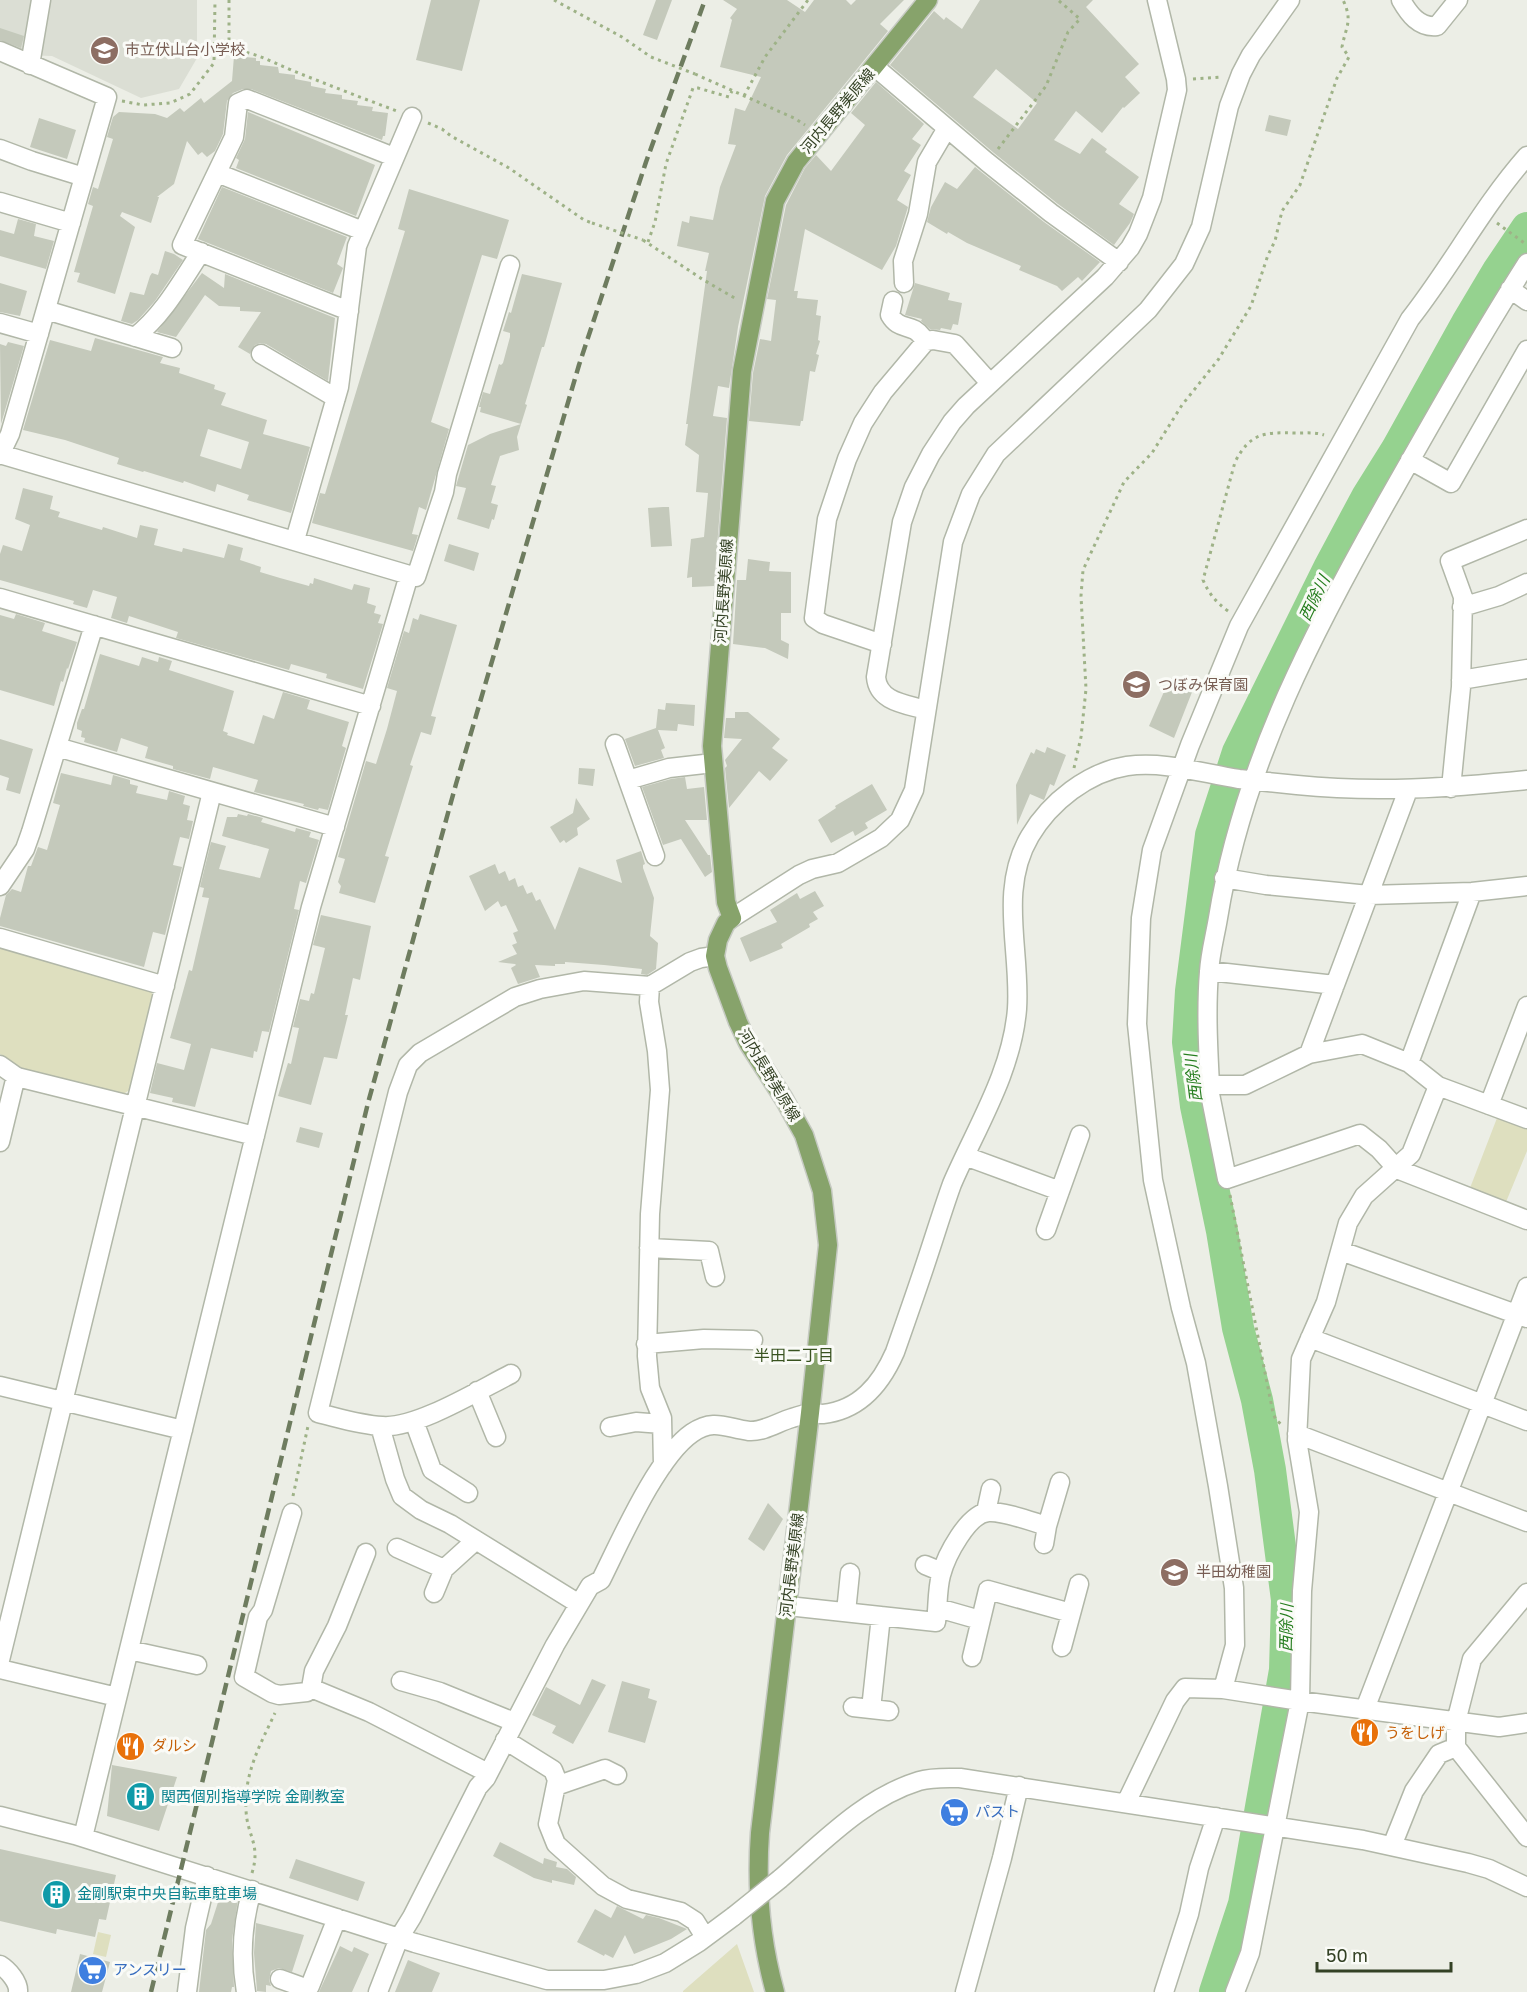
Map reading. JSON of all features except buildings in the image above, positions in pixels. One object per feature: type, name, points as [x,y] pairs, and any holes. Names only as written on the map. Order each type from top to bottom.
[{"type":"main road","name":"河内長野美原線","points":[[732,918],[726,902],[712,746],[742,370],[775,201],[796,162],[875,67],[921,3]]},
{"type":"main road","points":[[716,956],[722,931],[732,918]]},
{"type":"main road","name":"河内長野美原線","points":[[716,956],[718,968],[738,1022],[762,1067],[784,1099],[804,1135],[822,1191],[828,1245],[760,1833],[757,1880],[765,1952],[775,1992]]},
{"type":"street","points":[[30,65],[41,0]]},
{"type":"street","points":[[926,710],[885,697],[877,684],[876,677],[898,539],[911,496],[931,453],[966,406],[1105,277],[1119,262],[1138,234],[1152,198],[1176,101],[1176,80],[1157,0]]},
{"type":"street","points":[[732,918],[799,875],[812,869],[838,863],[867,847],[894,827],[903,815],[914,790],[953,542],[970,494],[996,454],[1148,310],[1184,264],[1201,227],[1229,106],[1238,82],[1251,55],[1290,0]]},
{"type":"street","points":[[1401,0],[1408,12],[1429,27],[1437,26],[1458,0]]},
{"type":"street","points":[[0,51],[107,98],[10,434],[0,455],[416,577],[444,492],[447,474],[510,265]]},
{"type":"street","points":[[875,67],[987,162],[1051,213],[1119,262]]},
{"type":"street","points":[[349,311],[182,245],[234,137],[238,103],[247,99],[394,157]]},
{"type":"street","points":[[295,540],[339,387],[357,246],[412,117]]},
{"type":"street","points":[[904,283],[903,261],[918,214],[927,162],[947,128]]},
{"type":"street","points":[[0,149],[84,177]]},
{"type":"street","points":[[1229,1690],[1235,1645],[1234,1588],[1196,1363],[1180,1308],[1153,1180],[1137,1024],[1142,918],[1152,850],[1242,621],[1410,319],[1427,298],[1508,177],[1527,156]]},
{"type":"street","points":[[217,173],[363,231]]},
{"type":"street","points":[[0,202],[71,223]]},
{"type":"street","points":[[135,337],[151,324],[165,307],[201,252]]},
{"type":"street","points":[[1527,263],[1482,333],[1338,588],[1305,654],[1249,780],[1224,878],[1209,971],[1210,1094],[1227,1179],[1360,1134],[1379,1149],[1396,1169],[1527,1220]]},
{"type":"street","points":[[1510,290],[1527,301]]},
{"type":"street","points":[[893,301],[890,315],[893,321],[919,333],[926,342]]},
{"type":"street","points":[[46,310],[172,348]]},
{"type":"street","points":[[0,322],[39,334]]},
{"type":"street","points":[[882,644],[823,624],[814,618],[813,614],[827,519],[847,459],[863,423],[883,392],[926,342],[933,340],[955,344],[990,382]]},
{"type":"street","points":[[1410,460],[1451,483],[1527,350]]},
{"type":"street","points":[[261,354],[336,398]]},
{"type":"street","points":[[1451,788],[1461,680],[1463,597],[1450,561],[1527,529]]},
{"type":"street","points":[[83,1837],[310,907],[409,575]]},
{"type":"street","points":[[1462,608],[1499,596],[1527,583]]},
{"type":"street","points":[[0,598],[371,706]]},
{"type":"street","points":[[0,886],[25,849],[94,625]]},
{"type":"street","points":[[1461,680],[1527,669]]},
{"type":"street","points":[[615,744],[656,856]]},
{"type":"street","points":[[57,747],[335,827]]},
{"type":"street","points":[[628,780],[669,768],[713,764]]},
{"type":"street","points":[[378,1992],[399,1938],[478,1787],[488,1773],[579,1604],[590,1586],[601,1580],[663,1465],[685,1440],[705,1426],[717,1424],[748,1431],[760,1430],[810,1413],[821,1414],[849,1407],[869,1393],[885,1375],[952,1186],[1000,1077],[1007,1055],[1017,1012],[1018,979],[1011,906],[1013,881],[1030,835],[1052,807],[1094,777],[1125,766],[1160,765],[1249,780],[1333,789],[1408,790],[1527,780]]},
{"type":"street","points":[[1309,1054],[1408,790]]},
{"type":"street","points":[[0,1660],[212,792]]},
{"type":"street","points":[[1224,878],[1266,885],[1369,895],[1472,892],[1527,886]]},
{"type":"street","points":[[1409,1063],[1472,892]]},
{"type":"street","points":[[0,938],[165,986]]},
{"type":"street","points":[[511,1374],[414,1421],[380,1426],[318,1413],[398,1092],[408,1065],[420,1053],[515,997],[540,989],[584,981],[650,986],[690,962],[716,956]]},
{"type":"street","points":[[1209,971],[1335,985]]},
{"type":"street","points":[[650,986],[649,1002],[657,1051],[660,1090],[652,1170],[646,1344],[650,1388],[662,1418],[663,1465]]},
{"type":"street","points":[[1489,1105],[1527,1006]]},
{"type":"street","points":[[1210,1085],[1245,1085],[1309,1054],[1362,1044],[1409,1063],[1438,1086],[1527,1119]]},
{"type":"street","points":[[0,1065],[16,1077],[255,1136]]},
{"type":"street","points":[[0,1142],[16,1077]]},
{"type":"street","points":[[1235,1992],[1250,1953],[1293,1700],[1310,1512],[1297,1429],[1301,1359],[1326,1302],[1348,1223],[1364,1196],[1412,1154],[1438,1086]]},
{"type":"street","points":[[1046,1230],[1080,1136]]},
{"type":"street","points":[[965,1156],[1060,1191]]},
{"type":"street","points":[[649,1248],[709,1251],[715,1276]]},
{"type":"street","points":[[1341,1251],[1522,1316]]},
{"type":"street","points":[[1365,1709],[1482,1403],[1522,1316],[1527,1287]]},
{"type":"street","points":[[1310,1338],[1527,1421]]},
{"type":"street","points":[[646,1344],[704,1339],[753,1340]]},
{"type":"street","points":[[0,1386],[183,1430]]},
{"type":"street","points":[[477,1391],[496,1437]]},
{"type":"street","points":[[414,1421],[432,1470],[468,1493]]},
{"type":"street","points":[[610,1427],[636,1422],[662,1424]]},
{"type":"street","points":[[380,1426],[402,1496],[421,1510],[450,1524],[579,1604]]},
{"type":"street","points":[[1297,1429],[1527,1522]]},
{"type":"street","points":[[1044,1544],[1060,1482]]},
{"type":"street","points":[[986,1512],[991,1489]]},
{"type":"street","points":[[788,1606],[936,1622],[938,1608],[933,1568],[979,1513],[991,1511],[1047,1526]]},
{"type":"street","points":[[292,1513],[263,1610],[258,1617],[244,1677],[272,1693],[279,1695],[307,1692],[310,1688],[315,1671],[337,1626],[366,1553]]},
{"type":"street","points":[[434,1593],[444,1569],[476,1540]]},
{"type":"street","points":[[398,1548],[444,1569]]},
{"type":"street","points":[[846,1612],[850,1572]]},
{"type":"street","points":[[1062,1647],[1079,1584]]},
{"type":"street","points":[[972,1658],[988,1590],[1071,1613]]},
{"type":"street","points":[[1527,1593],[1472,1659],[1456,1722],[1456,1747],[1527,1837]]},
{"type":"street","points":[[938,1608],[980,1620]]},
{"type":"street","points":[[853,1707],[880,1710],[881,1616]]},
{"type":"street","points":[[129,1650],[197,1665]]},
{"type":"street","points":[[0,1669],[117,1698]]},
{"type":"street","points":[[401,1681],[440,1692],[514,1722]]},
{"type":"street","points":[[310,1688],[369,1712],[488,1773]]},
{"type":"street","points":[[1125,1803],[1175,1701],[1185,1688],[1229,1690],[1499,1727],[1527,1723]]},
{"type":"street","points":[[505,1740],[552,1770],[557,1780],[548,1824],[556,1844],[603,1886],[627,1899],[681,1912],[695,1920],[705,1937]]},
{"type":"street","points":[[1392,1846],[1414,1791],[1439,1754],[1456,1747]]},
{"type":"street","points":[[556,1786],[605,1769],[617,1775]]},
{"type":"street","points":[[0,1816],[83,1837],[399,1938],[547,1980],[610,1985],[665,1963],[705,1937],[780,1879],[854,1816],[881,1798],[919,1781],[940,1778],[960,1778],[1019,1786],[1392,1846],[1489,1869],[1527,1887]]},
{"type":"street","points":[[965,1992],[1002,1858],[1019,1786]]},
{"type":"street","points":[[1164,1992],[1216,1817]]},
{"type":"street","points":[[187,1992],[195,1928],[207,1876]]},
{"type":"street","points":[[246,1992],[242,1950],[249,1890]]},
{"type":"street","points":[[280,1979],[304,1988],[310,1986],[337,1918]]},
{"type":"street","points":[[0,1965],[7,1969],[19,1987],[18,1992]]},
{"type":"path","points":[[107,98],[143,105],[170,103],[190,94],[214,63],[214,0]]},
{"type":"path","points":[[229,0],[229,50],[245,50],[264,57],[288,69],[442,129],[509,168],[584,220],[648,242],[728,295],[754,307]]},
{"type":"path","points":[[554,0],[622,37],[651,57],[794,118],[819,134]]},
{"type":"path","points":[[744,96],[765,57],[808,0]]},
{"type":"path","points":[[987,162],[1046,86],[1068,32],[1080,19],[1058,0]]},
{"type":"path","points":[[1080,785],[1072,775],[1081,737],[1086,689],[1081,596],[1083,570],[1124,482],[1152,453],[1182,405],[1218,360],[1251,306],[1275,241],[1282,212],[1300,185],[1337,78],[1348,57],[1342,48],[1349,18],[1343,0]]},
{"type":"path","points":[[1176,80],[1214,76],[1238,82]]},
{"type":"path","points":[[648,242],[655,222],[666,164],[693,88],[729,97],[732,91]]},
{"type":"path","points":[[1489,217],[1527,244]]},
{"type":"path","points":[[1242,621],[1217,603],[1207,591],[1203,580],[1235,462],[1250,440],[1274,432],[1316,433],[1341,444]]},
{"type":"path","points":[[1227,1179],[1273,1413],[1279,1423],[1297,1429]]},
{"type":"path","points":[[292,1513],[291,1508],[309,1421],[318,1413]]},
{"type":"path","points":[[249,1890],[256,1851],[246,1813],[246,1803],[252,1761],[275,1713],[271,1700],[272,1693]]},
{"type":"shaded area","name":"市立伏山台小学校","points":[[0,0],[197,0],[197,58],[179,89],[141,98],[52,56],[22,55],[0,45]]},
{"type":"green space","points":[[0,944],[148,986],[155,999],[134,1087],[122,1095],[21,1068],[0,1054]]},
{"type":"green space","points":[[1497,1118],[1527,1129],[1527,1151],[1506,1202],[1470,1188]]},
{"type":"green space","points":[[98,1932],[111,1935],[106,1957],[93,1954]]},
{"type":"green space","points":[[737,1944],[754,1992],[683,1992],[683,1991]]},
{"type":"waterway","name":"西除川","points":[[1215,1992],[1244,1904],[1285,1670],[1287,1600],[1270,1470],[1257,1400],[1238,1328],[1222,1231],[1196,1106],[1188,1042],[1191,991],[1211,835],[1238,752],[1329,568],[1467,323],[1527,228]]},
{"type":"railway","points":[[151,1992],[368,1103],[456,784],[579,365],[646,162],[705,0]]},
{"type":"place","name":"市立伏山台小学校","points":[[104,50]]},
{"type":"place","name":"つぼみ保育園","points":[[1137,685]]},
{"type":"place","name":"半田幼稚園","points":[[1175,1572]]},
{"type":"place","name":"うをしげ","points":[[1364,1733]]},
{"type":"place","name":"ダルシ","points":[[131,1746]]},
{"type":"place","name":"関西個別指導学院 金剛教室","points":[[140,1797]]},
{"type":"place","name":"パスト","points":[[954,1812]]},
{"type":"place","name":"金剛駅東中央自転車駐車場","points":[[56,1894]]},
{"type":"place","name":"アンスリー","points":[[92,1970]]},
{"type":"district","name":"半田二丁目","points":[[794,1355]]}]
